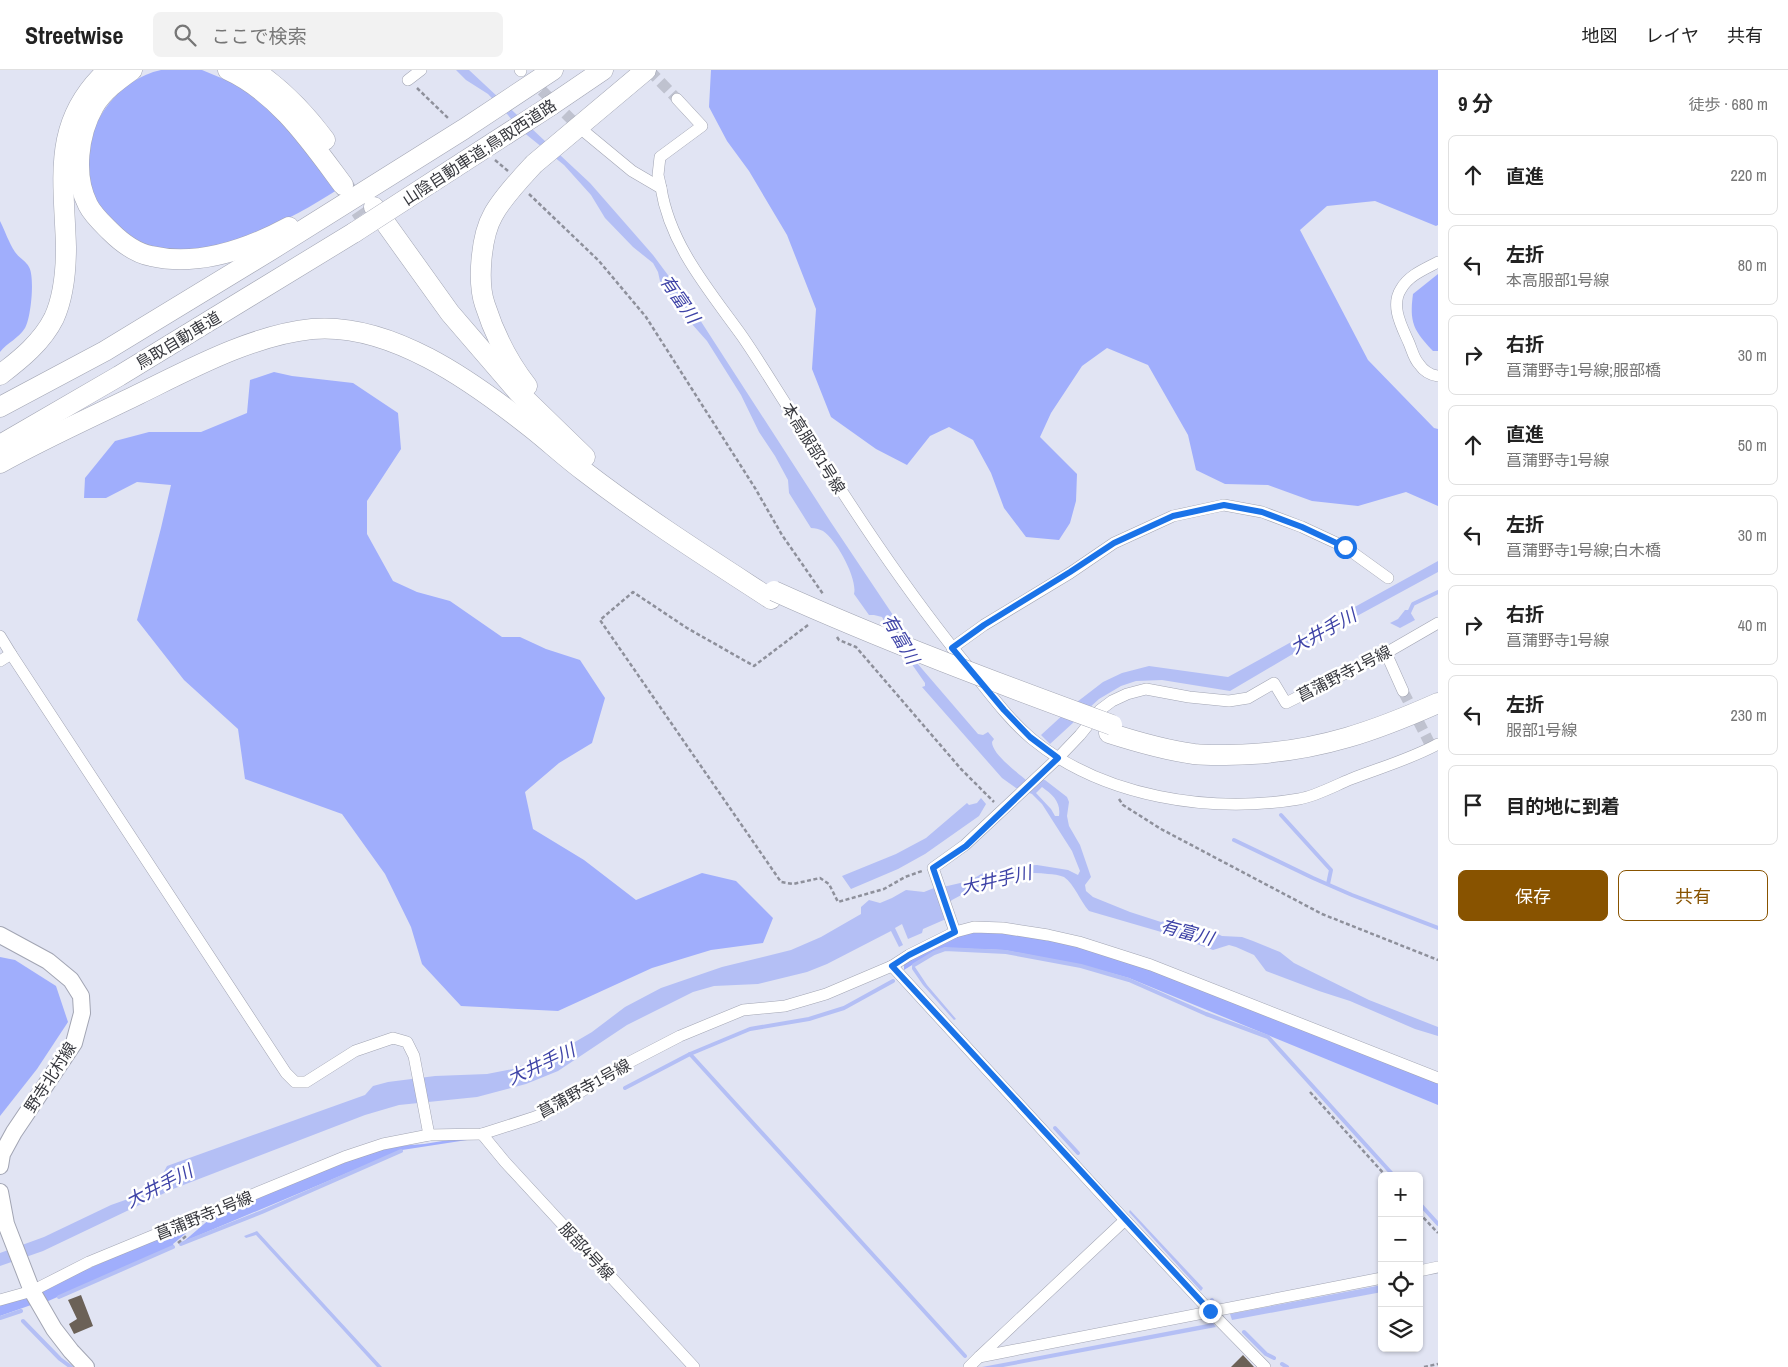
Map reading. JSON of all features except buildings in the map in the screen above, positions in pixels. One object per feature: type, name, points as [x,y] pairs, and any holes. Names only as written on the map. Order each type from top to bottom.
[{"type":"highway","points":[[0,375],[36,346],[54,317],[62,292],[66,269],[62,178],[64,150],[71,124],[82,100],[95,82],[108,70]]},
{"type":"highway","points":[[132,70],[114,83],[95,105],[83,129],[79,157],[81,179],[88,204],[100,221],[126,244],[149,256],[179,260],[207,258],[245,246],[286,228],[396,172]]},
{"type":"highway","points":[[228,70],[239,75],[265,94],[348,182],[306,114],[279,87],[254,70]]},
{"type":"highway","name":"山陰自動車道;鳥取西道路","points":[[340,206],[396,172],[456,124],[523,76],[553,70]]},
{"type":"highway","name":"山陰自動車道;鳥取西道路","points":[[364,218],[550,106],[603,70]]},
{"type":"highway","points":[[593,464],[520,377],[500,342],[484,304],[481,271],[483,243],[492,215],[523,185],[534,164],[580,132],[646,70]]},
{"type":"highway","name":"鳥取自動車道","points":[[0,407],[104,351],[340,206]]},
{"type":"highway","points":[[364,218],[467,353],[529,426]]},
{"type":"highway","points":[[364,218],[518,392],[593,464],[671,526],[772,595]]},
{"type":"highway","name":"鳥取自動車道","points":[[0,445],[119,376],[364,218]]},
{"type":"highway","points":[[0,463],[218,357],[289,332],[315,329],[349,330],[421,352],[466,380],[529,426],[584,472],[668,533],[772,595],[1160,748],[1195,754],[1229,756],[1277,753],[1316,747],[1391,724],[1438,703]]},
{"type":"highway","points":[[1110,729],[1160,740],[1228,747],[1276,744],[1350,730],[1438,694]]},
{"type":"street","points":[[408,80],[421,70]]},
{"type":"street","name":"本高服部1号線","points":[[677,99],[702,126],[660,157],[658,175],[661,188],[670,223],[684,254],[750,348],[848,503],[900,578],[952,648],[1004,710],[1055,761],[1109,783],[1138,792],[1185,800],[1232,804],[1302,798],[1436,749]]},
{"type":"street","points":[[580,132],[632,170],[661,188]]},
{"type":"street","points":[[1438,262],[1412,276],[1400,290],[1397,300],[1399,321],[1417,363],[1424,370],[1438,376]]},
{"type":"street","points":[[952,648],[984,625],[1114,543],[1173,516],[1224,505],[1262,512],[1302,527],[1345,547],[1388,578]]},
{"type":"street","name":"菖蒲野寺1号線","points":[[1055,761],[1080,735],[1100,710],[1112,701],[1127,694],[1146,689],[1189,697],[1229,701],[1248,698],[1274,682],[1286,703],[1386,653],[1438,623]]},
{"type":"street","points":[[0,636],[286,1073],[295,1082],[306,1082],[355,1051],[393,1038],[407,1042],[414,1056],[429,1135]]},
{"type":"street","points":[[1386,653],[1403,691]]},
{"type":"street","points":[[0,661],[11,654]]},
{"type":"street","points":[[954,929],[934,873],[966,846],[1055,761]]},
{"type":"street","name":"菖蒲野寺1号線","points":[[0,1300],[29,1285],[344,1157],[383,1144],[429,1135],[482,1134],[519,1122],[552,1109],[632,1061],[680,1036],[743,1010],[785,1006],[826,994],[892,966],[954,929],[974,927],[1003,928],[1048,935],[1118,954],[1151,965],[1438,1078]]},
{"type":"street","name":"野寺北村線","points":[[0,935],[48,961],[71,980],[82,996],[82,1013],[74,1043],[14,1132],[2,1154],[0,1166]]},
{"type":"street","points":[[892,966],[1125,1220],[1265,1367]]},
{"type":"street","name":"服部4号線","points":[[482,1134],[505,1162],[694,1367]]},
{"type":"street","points":[[0,1192],[6,1224],[29,1285],[54,1329],[86,1367]]},
{"type":"street","points":[[969,1367],[1125,1220]]},
{"type":"street","points":[[1423,1270],[1438,1268]]},
{"type":"street","points":[[979,1358],[1378,1279]]},
{"type":"path","points":[[408,80],[456,124]]},
{"type":"path","points":[[523,185],[599,260],[646,317],[755,488],[782,535],[824,595]]},
{"type":"path","points":[[808,625],[754,666],[686,628],[633,592],[600,620],[781,882],[793,884],[820,878],[829,884],[838,902],[884,888],[905,877],[934,873]]},
{"type":"path","points":[[835,633],[839,640],[856,648],[961,769],[1007,807]]},
{"type":"path","points":[[1109,783],[1123,805],[1161,829],[1322,914],[1438,960]]},
{"type":"path","points":[[1310,1092],[1382,1172]]},
{"type":"path","points":[[1423,1216],[1438,1233]]},
{"type":"path","points":[[1424,1367],[1438,1364]]},
{"type":"shaded area","points":[[161,70],[202,70],[255,94],[273,111],[337,190],[271,227],[216,247],[196,250],[158,249],[142,244],[133,238],[105,212],[93,195],[87,171],[88,152],[93,133],[101,115],[112,100],[126,86],[143,76]]},
{"type":"shaded area","points":[[711,70],[1438,70],[1438,225],[1436,226],[1375,201],[1327,206],[1300,230],[1368,360],[1434,428],[1438,429],[1438,506],[1406,492],[1358,506],[1312,501],[1268,485],[1225,484],[1196,470],[1188,435],[1148,365],[1107,348],[1082,366],[1051,413],[1040,437],[1077,474],[1076,501],[1070,523],[1059,540],[1026,537],[1004,508],[991,473],[973,440],[949,427],[930,436],[907,465],[876,449],[831,417],[812,369],[816,309],[787,235],[749,171],[727,141],[709,107]]},
{"type":"shaded area","points":[[0,221],[15,252],[29,267],[32,279],[32,298],[25,328],[20,335],[0,352]]},
{"type":"shaded area","points":[[1438,274],[1438,351],[1433,351],[1421,338],[1414,326],[1412,304],[1413,294]]},
{"type":"shaded area","points":[[274,372],[353,383],[398,413],[401,449],[367,501],[367,534],[393,581],[417,592],[450,601],[502,637],[520,637],[546,649],[580,660],[605,698],[592,743],[559,763],[525,792],[533,829],[584,860],[636,900],[702,873],[736,881],[773,918],[763,943],[711,950],[652,968],[558,1011],[461,1006],[422,964],[411,927],[385,874],[342,814],[245,779],[238,729],[184,680],[137,620],[171,485],[137,482],[106,498],[84,498],[85,478],[115,441],[149,432],[201,432],[247,413],[250,380]]},
{"type":"shaded area","points":[[984,931],[1051,939],[1140,965],[1438,1081],[1438,1105],[1129,978],[1081,965],[1004,950],[945,948],[933,952],[904,970],[904,965],[909,959],[959,935]]},
{"type":"shaded area","points":[[0,957],[15,960],[56,986],[68,1022],[37,1069],[0,1116]]},
{"type":"shaded area","points":[[461,1138],[480,1138],[402,1150],[183,1242],[218,1212],[385,1147],[424,1144]]},
{"type":"shaded area","points":[[203,1219],[173,1244],[174,1246],[46,1302],[42,1294],[43,1291],[55,1283]]},
{"type":"shaded area","points":[[25,1297],[31,1305],[0,1316],[0,1304]]},
{"type":"water","points":[[456,70],[469,70],[590,183],[653,255],[691,306],[903,630],[898,632],[917,663],[978,734],[983,735],[988,732],[994,739],[992,742],[996,752],[1011,768],[1026,780],[1045,780],[1067,797],[1069,802],[1067,816],[1069,826],[1080,845],[1091,877],[1085,885],[1086,891],[1093,897],[1161,922],[1170,919],[1176,925],[1188,929],[1197,931],[1209,930],[1222,936],[1242,937],[1280,952],[1294,963],[1369,1000],[1438,1027],[1438,1036],[1415,1029],[1350,1001],[1266,971],[1254,955],[1236,947],[1229,945],[1213,950],[1175,936],[1089,911],[1064,877],[1052,874],[1023,874],[986,883],[952,900],[948,903],[946,919],[923,929],[922,933],[908,939],[902,924],[895,928],[903,945],[899,947],[891,931],[827,964],[807,972],[758,984],[714,986],[693,992],[627,1025],[558,1071],[526,1084],[477,1097],[399,1105],[365,1115],[173,1189],[43,1251],[0,1266],[0,1253],[44,1237],[111,1205],[128,1199],[160,1179],[167,1166],[365,1095],[373,1086],[388,1082],[435,1076],[487,1074],[513,1069],[539,1060],[592,1032],[625,1007],[661,988],[722,967],[791,950],[821,937],[861,914],[861,907],[869,900],[880,903],[906,890],[924,892],[934,888],[969,881],[983,873],[1020,866],[1037,865],[1068,870],[1078,875],[1080,871],[1072,851],[1042,804],[1032,794],[1016,788],[1002,778],[922,687],[925,686],[925,683],[895,640],[882,617],[869,615],[854,594],[853,579],[840,550],[823,531],[811,528],[789,493],[788,480],[759,432],[741,395],[707,341],[683,314],[660,281],[653,263],[633,247],[605,218],[591,195],[564,165],[517,127],[488,94],[466,80]],"holes":[[[1042,787],[1053,796],[1059,807],[1059,816],[1055,816],[1036,793]]]},
{"type":"water","name":"大井手川","points":[[1438,561],[1438,572],[1357,616],[1230,691],[1162,680],[1136,681],[1121,686],[1099,699],[1050,744],[1041,735],[1077,702],[1103,682],[1122,673],[1149,666],[1228,677]]},
{"type":"water","points":[[1405,610],[1409,610],[1415,620],[1400,628],[1390,623],[1398,619]]},
{"type":"water","points":[[981,798],[986,804],[979,816],[925,854],[898,869],[851,889],[842,876],[896,854],[926,838],[967,803],[969,805],[977,803]]},
{"type":"water","points":[[912,966],[915,967],[927,985],[956,1019],[954,1020],[923,985],[912,969]]},
{"type":"water","points":[[1130,1210],[1203,1288],[1201,1291],[1129,1212]]},
{"type":"water","points":[[257,1231],[382,1367],[377,1367],[256,1235],[246,1238],[244,1236]]},
{"type":"water","points":[[1378,1286],[1378,1293],[1232,1320],[1230,1314]]},
{"type":"water","points":[[1213,1323],[1216,1327],[1003,1367],[982,1367]]},
{"type":"waterway","points":[[1408,615],[1413,604],[1438,592]]},
{"type":"waterway","points":[[1281,815],[1331,870],[1328,884]]},
{"type":"waterway","points":[[1234,840],[1352,895],[1438,928]]},
{"type":"waterway","points":[[914,965],[945,949],[1006,952],[1081,966],[1129,980],[1206,1014],[1268,1037],[1390,1172]]},
{"type":"waterway","points":[[625,1088],[690,1054],[750,1029],[809,1019],[844,1008],[893,981]]},
{"type":"waterway","points":[[690,1054],[965,1356]]},
{"type":"waterway","points":[[1055,1128],[1078,1153]]},
{"type":"waterway","points":[[181,1244],[262,1212],[401,1151]]},
{"type":"waterway","points":[[1423,1207],[1438,1224]]},
{"type":"waterway","points":[[59,1297],[173,1247]]},
{"type":"waterway","points":[[0,1318],[21,1311]]},
{"type":"waterway","points":[[23,1321],[60,1359],[71,1367]]},
{"type":"waterway","points":[[1244,1332],[1266,1354],[1274,1358]]},
{"type":"waterway","points":[[1282,1364],[1287,1367]]},
{"type":"tunnel","points":[[649,70],[677,99]]},
{"type":"tunnel","points":[[530,79],[581,129]]},
{"type":"tunnel","points":[[343,185],[363,214]]},
{"type":"tunnel","points":[[1403,691],[1432,748]]},
{"type":"route","points":[[1210,1311],[892,966],[909,955],[955,932],[933,868],[966,846],[1058,758],[1030,737],[1004,710],[952,648],[984,625],[1114,543],[1173,516],[1224,505],[1262,512],[1302,527],[1345,547]]},
{"type":"water label","name":"有富川","points":[[680,299]]},
{"type":"water label","name":"有富川","points":[[901,639]]},
{"type":"water label","name":"有富川","points":[[1187,932]]}]
